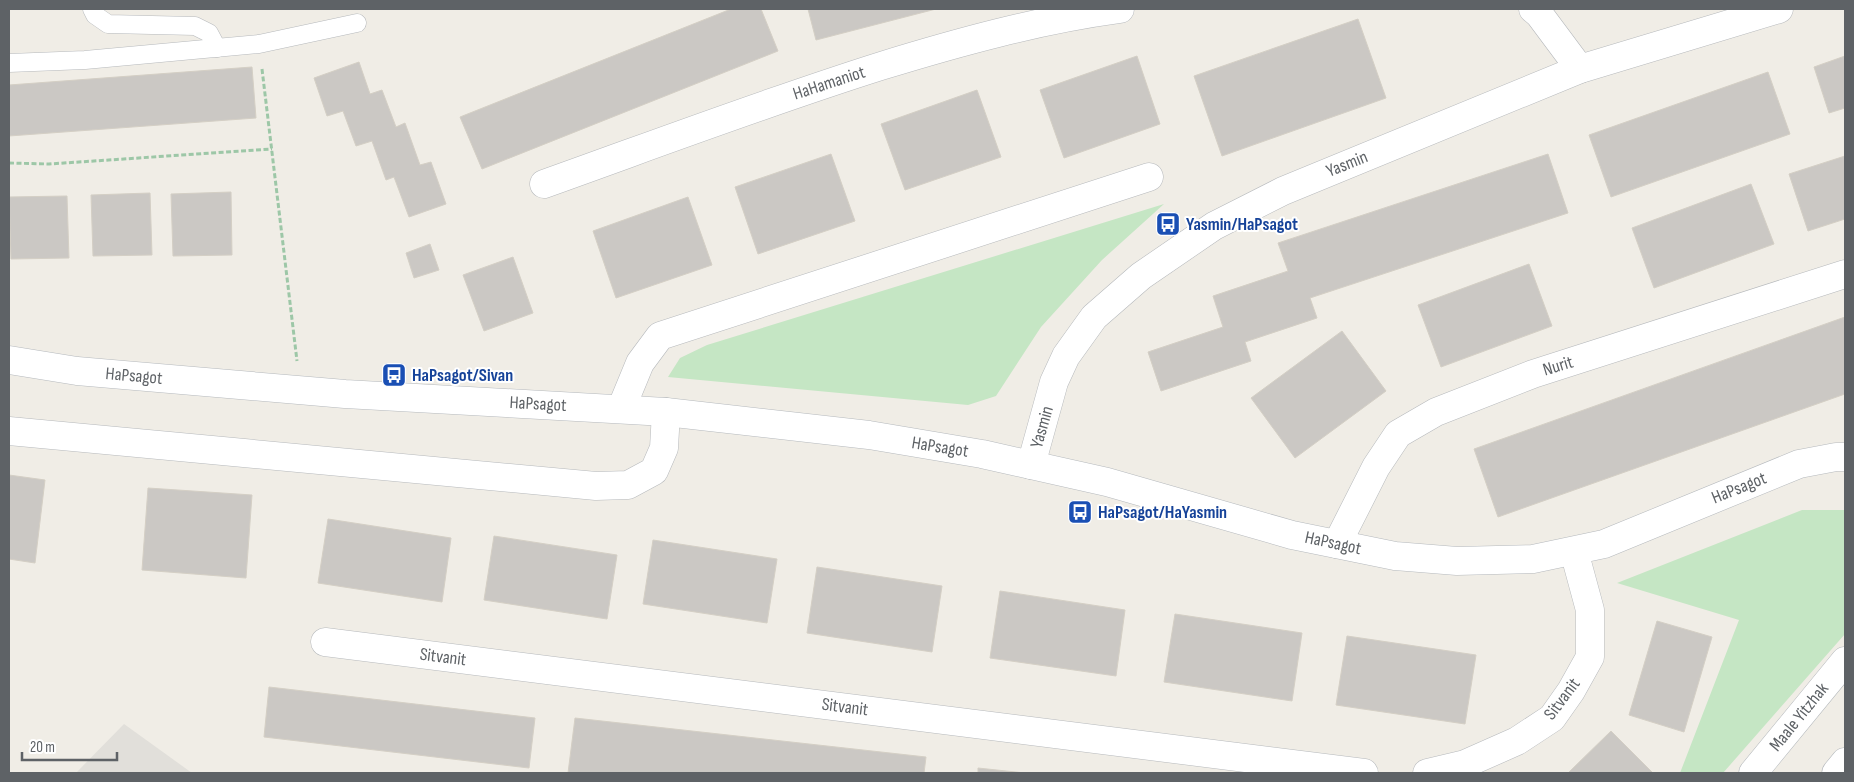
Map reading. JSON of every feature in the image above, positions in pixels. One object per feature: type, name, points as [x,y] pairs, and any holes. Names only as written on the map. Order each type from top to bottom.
[{"type":"street","name":"HaHamaniot","points":[[544,184],[816,87],[960,42],[1094,12],[1120,9]]},
{"type":"street","points":[[1533,9],[1540,14],[1580,69]]},
{"type":"street","name":"Yasmin","points":[[1031,465],[1054,382],[1066,356],[1094,317],[1141,276],[1214,226],[1283,191],[1580,69],[1779,9]]},
{"type":"street","points":[[621,409],[640,363],[660,336],[1149,177]]},
{"type":"street","name":"Nurit","points":[[1336,544],[1376,467],[1398,434],[1436,412],[1533,374],[1845,274]]},
{"type":"street","name":"HaPsagot","points":[[9,360],[77,371],[301,390],[666,412],[869,435],[982,454],[1107,482],[1292,535],[1395,556],[1457,561],[1533,559],[1604,544],[1799,464],[1842,459]]},
{"type":"street","points":[[9,431],[596,486],[628,485],[654,471],[664,448],[666,412]]},
{"type":"street","name":"Sitvanit","points":[[1427,773],[1465,764],[1517,741],[1552,718],[1572,691],[1590,656],[1590,610],[1574,551]]},
{"type":"street","name":"Sitvanit","points":[[325,642],[1364,773]]},
{"type":"street","name":"Maale Yitzhak","points":[[1753,773],[1845,661]]},
{"type":"street","points":[[1836,773],[1845,762]]},
{"type":"lane","points":[[92,9],[95,15],[108,24],[195,26],[209,33],[217,48]]},
{"type":"lane","points":[[9,63],[85,60],[259,44],[357,23]]},
{"type":"path","points":[[259,44],[301,390]]},
{"type":"path","points":[[9,163],[49,164],[272,149]]},
{"type":"shaded area","points":[[124,724],[192,773],[76,773]]},
{"type":"green space","points":[[1164,204],[1102,260],[1041,327],[996,396],[968,405],[668,377],[680,358],[707,345]]},
{"type":"green space","points":[[1802,510],[1845,510],[1845,634],[1723,773],[1680,773],[1739,620],[1617,583]]},
{"type":"building","points":[[731,9],[761,9],[778,51],[482,169],[460,117]]},
{"type":"building","points":[[808,9],[936,9],[816,40]]},
{"type":"building","points":[[1358,19],[1386,98],[1222,156],[1194,76]]},
{"type":"building","points":[[1137,56],[1160,124],[1064,158],[1040,90]]},
{"type":"building","points":[[1845,56],[1845,108],[1829,113],[1814,67]]},
{"type":"building","points":[[359,62],[370,94],[382,90],[396,127],[405,123],[420,165],[431,162],[446,204],[409,217],[394,177],[386,180],[372,141],[356,146],[343,111],[327,116],[314,78]]},
{"type":"building","points":[[252,67],[256,118],[9,136],[9,85]]},
{"type":"building","points":[[1768,72],[1790,134],[1611,197],[1589,135]]},
{"type":"building","points":[[977,90],[1001,157],[905,190],[881,124]]},
{"type":"building","points":[[831,154],[855,221],[758,254],[735,187]]},
{"type":"building","points":[[1548,154],[1568,213],[1310,298],[1317,318],[1245,342],[1251,361],[1161,391],[1148,352],[1223,327],[1213,296],[1288,271],[1278,243]]},
{"type":"building","points":[[1845,156],[1845,219],[1808,231],[1789,174]]},
{"type":"building","points":[[1751,184],[1774,244],[1654,288],[1632,228]]},
{"type":"building","points":[[231,192],[232,255],[173,256],[171,194]]},
{"type":"building","points":[[150,193],[152,255],[93,256],[91,195]]},
{"type":"building","points":[[67,196],[69,258],[11,259],[9,197]]},
{"type":"building","points":[[688,197],[712,265],[616,298],[593,231]]},
{"type":"building","points":[[430,244],[439,270],[414,278],[406,253]]},
{"type":"building","points":[[513,257],[533,313],[484,331],[463,275]]},
{"type":"building","points":[[1529,264],[1552,326],[1441,367],[1418,305]]},
{"type":"building","points":[[1845,317],[1845,394],[1498,517],[1474,449]]},
{"type":"building","points":[[1342,331],[1386,391],[1295,458],[1251,398]]},
{"type":"building","points":[[9,475],[45,480],[35,563],[9,559]]},
{"type":"building","points":[[148,488],[252,495],[246,578],[142,570]]},
{"type":"building","points":[[328,519],[451,538],[442,602],[318,583]]},
{"type":"building","points":[[494,536],[617,555],[607,619],[484,600]]},
{"type":"building","points":[[653,540],[777,559],[767,623],[643,604]]},
{"type":"building","points":[[817,567],[942,586],[932,652],[807,633]]},
{"type":"building","points":[[1000,591],[1125,610],[1116,676],[990,658]]},
{"type":"building","points":[[1175,614],[1302,633],[1292,701],[1164,682]]},
{"type":"building","points":[[1657,621],[1712,637],[1684,732],[1629,715]]},
{"type":"building","points":[[1347,636],[1476,655],[1465,724],[1336,705]]},
{"type":"building","points":[[269,687],[535,718],[529,768],[264,737]]},
{"type":"building","points":[[575,718],[926,757],[924,773],[568,773]]},
{"type":"building","points":[[1611,731],[1653,773],[1568,773]]},
{"type":"building","points":[[978,768],[1025,773],[978,773]]},
{"type":"place","name":"Yasmin/HaPsagot","points":[[1168,224]]},
{"type":"place","name":"HaPsagot/Sivan","points":[[394,375]]},
{"type":"place","name":"HaPsagot/HaYasmin","points":[[1080,512]]}]
